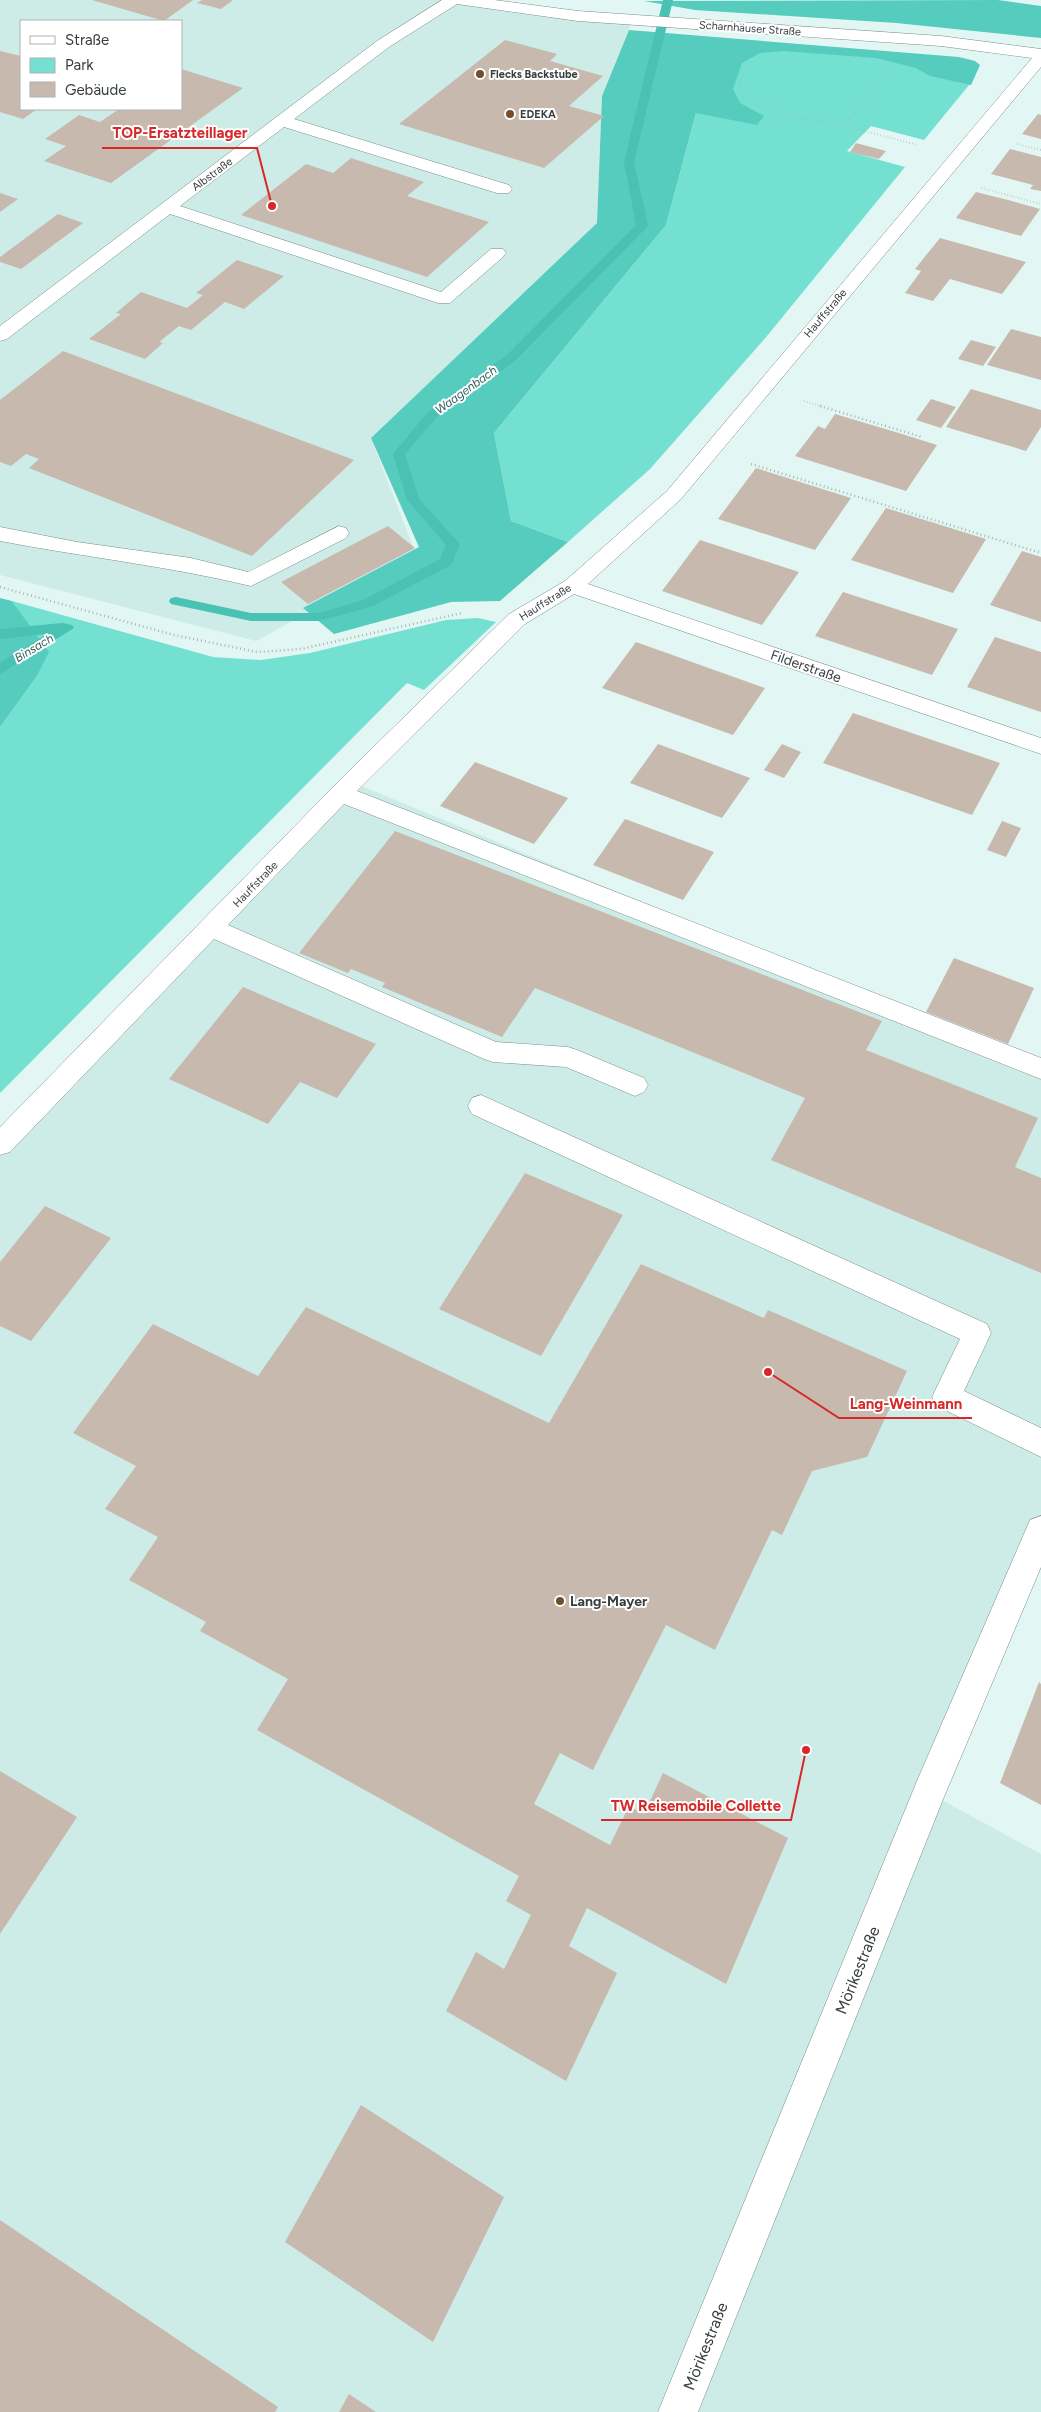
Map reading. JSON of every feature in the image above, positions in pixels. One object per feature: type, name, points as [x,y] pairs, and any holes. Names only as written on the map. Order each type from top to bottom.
[{"type":"street","name":"Albstraße","points":[[0,335],[383,44],[452,0]]},
{"type":"street","name":"Scharnhäuser Straße","points":[[460,0],[541,12],[633,20],[941,41],[1041,56]]},
{"type":"street","name":"Hauffstraße","points":[[0,1144],[342,794],[517,619],[572,586],[674,495],[1041,56]]},
{"type":"street","points":[[282,121],[503,189]]},
{"type":"street","points":[[168,208],[444,299],[497,253]]},
{"type":"street","points":[[0,534],[77,549],[191,565],[251,579],[339,534]]},
{"type":"street","name":"Filderstraße","points":[[572,586],[1041,746]]},
{"type":"street","points":[[342,794],[1041,1069]]},
{"type":"street","points":[[212,928],[493,1052],[568,1057],[635,1085]]},
{"type":"street","points":[[481,1106],[977,1333],[947,1397],[1041,1443]]},
{"type":"street","name":"Mörikestraße","points":[[678,2412],[929,1793],[1041,1530]]},
{"type":"path","points":[[755,61],[747,67],[740,81],[741,92],[748,101],[761,110],[845,126],[958,155]]},
{"type":"path","points":[[845,126],[885,74],[884,67]]},
{"type":"path","points":[[939,177],[1041,204]]},
{"type":"path","points":[[762,388],[922,437]]},
{"type":"path","points":[[709,452],[1041,553]]},
{"type":"path","points":[[0,587],[174,634],[257,652],[301,649],[448,615],[472,612],[500,613],[517,619]]},
{"type":"shaded area","points":[[0,0],[460,0],[633,20],[602,96],[597,223],[371,438],[416,554],[256,641],[0,575]]},
{"type":"shaded area","points":[[998,0],[1041,6],[1041,38],[896,23],[695,10],[644,1]]},
{"type":"shaded area","points":[[629,30],[959,57],[975,61],[980,65],[971,85],[930,76],[916,68],[876,58],[783,51],[760,53],[742,63],[733,89],[740,103],[764,116],[757,125],[696,113],[666,225],[494,433],[511,521],[568,542],[500,601],[451,602],[334,634],[303,608],[419,547],[371,438],[597,223],[602,96]]},
{"type":"shaded area","points":[[0,598],[12,601],[49,652],[37,676],[0,727]]},
{"type":"shaded area","points":[[352,782],[1041,1067],[1041,1530],[929,1793],[1041,1854],[1041,2412],[0,2412],[0,1144]]},
{"type":"green space","points":[[716,39],[977,67],[969,85],[924,140],[871,126],[847,151],[905,167],[767,336],[650,469],[568,542],[511,521],[494,433],[666,225]]},
{"type":"green space","points":[[12,601],[213,657],[261,660],[310,653],[446,620],[478,618],[496,622],[424,690],[407,683],[0,1093],[0,727],[37,676],[48,652]]},
{"type":"building","points":[[92,0],[193,0],[165,20]]},
{"type":"building","points":[[202,0],[233,0],[221,9],[197,3]]},
{"type":"building","points":[[505,40],[557,54],[550,61],[603,76],[569,106],[604,116],[544,168],[399,124]]},
{"type":"building","points":[[0,51],[20,56],[20,110],[36,110],[23,119],[0,112]]},
{"type":"building","points":[[182,69],[243,88],[111,183],[44,161],[66,146],[45,139],[79,115],[100,122],[118,110],[182,110]]},
{"type":"building","points":[[1038,114],[1041,115],[1041,139],[1022,134]]},
{"type":"building","points":[[856,143],[886,151],[879,159],[850,152]]},
{"type":"building","points":[[1010,149],[1041,157],[1041,191],[1030,189],[1033,185],[991,174]]},
{"type":"building","points":[[351,158],[424,182],[407,196],[489,222],[427,277],[241,215],[306,164],[333,173]]},
{"type":"building","points":[[976,192],[1040,209],[1021,236],[956,218]]},
{"type":"building","points":[[0,193],[18,199],[0,212]]},
{"type":"building","points":[[58,214],[83,223],[21,269],[0,262],[0,257]]},
{"type":"building","points":[[940,238],[1026,262],[1002,294],[950,279],[933,301],[905,293],[921,271],[915,269]]},
{"type":"building","points":[[237,260],[284,276],[244,309],[225,302],[191,330],[179,326],[159,342],[163,343],[145,359],[89,339],[121,314],[116,313],[141,292],[187,308],[203,295],[196,293]]},
{"type":"building","points":[[1011,329],[1041,337],[1041,380],[987,365]]},
{"type":"building","points":[[971,340],[996,347],[983,366],[958,359]]},
{"type":"building","points":[[63,351],[354,460],[252,556],[29,468],[39,459],[26,454],[11,466],[0,462],[0,400]]},
{"type":"building","points":[[971,389],[1041,410],[1041,427],[1026,451],[946,427]]},
{"type":"building","points":[[931,399],[956,407],[941,428],[916,420]]},
{"type":"building","points":[[835,414],[937,445],[906,491],[795,456],[818,426],[825,429]]},
{"type":"building","points":[[756,468],[851,498],[815,550],[718,519]]},
{"type":"building","points":[[886,508],[986,539],[953,593],[851,560]]},
{"type":"building","points":[[388,526],[415,548],[308,604],[281,582]]},
{"type":"building","points":[[700,540],[799,572],[762,625],[662,591]]},
{"type":"building","points":[[1022,551],[1041,557],[1041,622],[990,605]]},
{"type":"building","points":[[843,592],[958,629],[932,675],[815,636]]},
{"type":"building","points":[[995,637],[1041,652],[1041,712],[967,687]]},
{"type":"building","points":[[636,642],[765,688],[733,735],[602,688]]},
{"type":"building","points":[[853,713],[1000,763],[972,815],[823,763]]},
{"type":"building","points":[[658,744],[750,778],[722,818],[630,783]]},
{"type":"building","points":[[782,744],[801,752],[784,778],[764,770]]},
{"type":"building","points":[[475,762],[568,798],[534,844],[440,806]]},
{"type":"building","points":[[625,819],[714,852],[683,900],[593,865]]},
{"type":"building","points":[[1002,821],[1021,828],[1006,857],[987,850]]},
{"type":"building","points":[[395,831],[882,1021],[866,1050],[1038,1118],[1015,1167],[1041,1178],[1041,1273],[771,1160],[805,1098],[535,988],[502,1037],[382,987],[385,983],[351,969],[348,973],[299,953]]},
{"type":"building","points":[[954,958],[1034,988],[1008,1044],[926,1012]]},
{"type":"building","points":[[243,987],[376,1044],[337,1098],[300,1082],[268,1124],[169,1079]]},
{"type":"building","points":[[525,1173],[623,1215],[541,1356],[439,1309]]},
{"type":"building","points":[[45,1206],[111,1238],[31,1341],[0,1326],[0,1262]]},
{"type":"building","points":[[641,1264],[764,1318],[768,1310],[907,1371],[867,1457],[812,1471],[782,1535],[772,1530],[715,1650],[666,1625],[593,1770],[560,1753],[534,1804],[610,1845],[629,1806],[644,1814],[663,1773],[788,1838],[726,1984],[587,1908],[569,1946],[617,1973],[566,2081],[446,2011],[476,1952],[504,1969],[531,1915],[506,1901],[519,1876],[257,1730],[288,1679],[200,1631],[206,1622],[129,1580],[158,1537],[105,1509],[136,1466],[73,1433],[153,1324],[258,1376],[306,1307],[549,1423]]},
{"type":"building","points":[[1039,1682],[1041,1684],[1041,1805],[1000,1783]]},
{"type":"building","points":[[0,1771],[77,1817],[0,1934]]},
{"type":"building","points":[[361,2105],[504,2197],[433,2342],[285,2242]]},
{"type":"building","points":[[0,2220],[278,2407],[275,2412],[0,2412]]},
{"type":"building","points":[[349,2394],[376,2412],[339,2412]]},
{"type":"waterway","name":"Waagenbach","points":[[176,601],[251,617],[319,617],[368,603],[446,562],[453,544],[413,500],[399,454],[432,415],[511,358],[642,226],[629,162],[668,0]]},
{"type":"waterway","name":"Waagenbach","points":[[0,634],[62,628]]},
{"type":"waterway","name":"Binsach","points":[[0,669],[67,628]]},
{"type":"place","name":"Flecks Backstube","points":[[480,74]]},
{"type":"place","name":"EDEKA","points":[[510,114]]},
{"type":"place","name":"TOP-Ersatzteillager","points":[[272,206]]},
{"type":"place","name":"Lang-Weinmann","points":[[768,1372]]},
{"type":"place","name":"Lang-Mayer","points":[[560,1601]]},
{"type":"place","name":"TW Reisemobile Collette","points":[[806,1750]]}]
